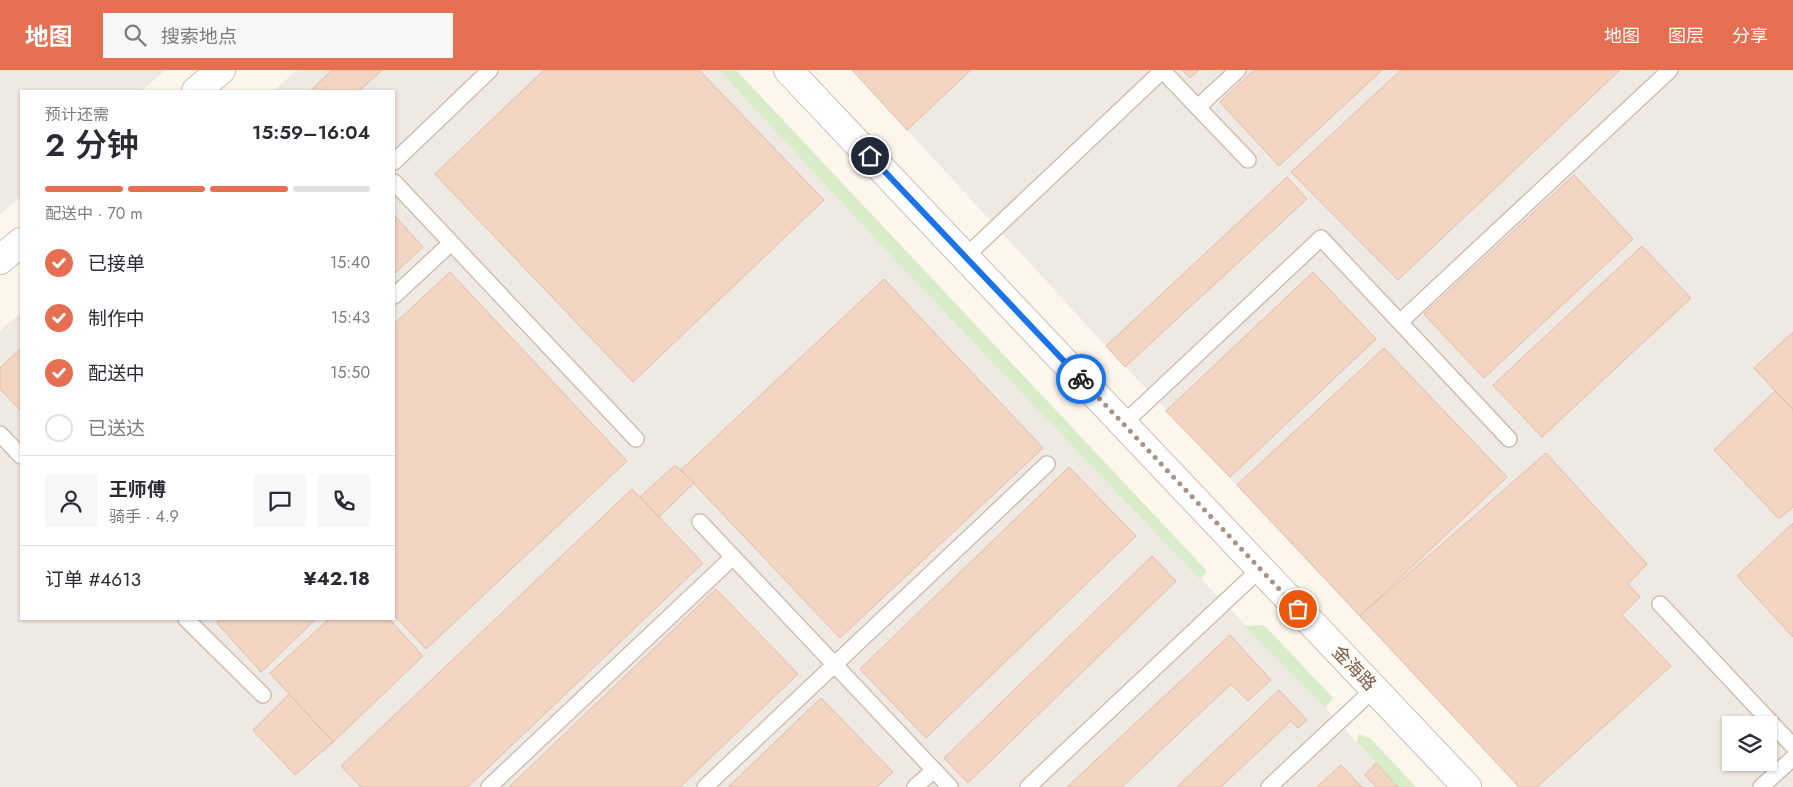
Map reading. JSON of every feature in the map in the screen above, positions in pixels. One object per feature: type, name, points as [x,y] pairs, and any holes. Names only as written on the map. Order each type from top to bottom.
[{"type":"street","points":[[197,90],[221,70]]},
{"type":"street","name":"金海路","points":[[788,70],[1467,787]]},
{"type":"street","points":[[0,260],[20,243]]},
{"type":"lane","points":[[395,161],[490,70]]},
{"type":"lane","points":[[965,257],[1162,70],[1248,160]]},
{"type":"lane","points":[[1198,107],[1238,70]]},
{"type":"lane","points":[[1400,322],[1670,70]]},
{"type":"lane","points":[[395,183],[636,439]]},
{"type":"lane","points":[[1123,424],[1321,238],[1509,439]]},
{"type":"lane","points":[[395,295],[451,243]]},
{"type":"lane","points":[[0,434],[20,455]]},
{"type":"lane","points":[[705,787],[1047,464]]},
{"type":"lane","points":[[700,522],[950,787]]},
{"type":"lane","points":[[489,787],[733,558]]},
{"type":"lane","points":[[1028,787],[1260,569]]},
{"type":"lane","points":[[1660,604],[1793,746]]},
{"type":"lane","points":[[187,620],[263,695]]},
{"type":"lane","points":[[1269,787],[1374,689]]},
{"type":"lane","points":[[1761,787],[1793,758]]},
{"type":"lane","points":[[915,787],[934,770]]},
{"type":"shaded area","points":[[0,70],[166,70],[142,90],[20,90],[20,197],[0,214]]},
{"type":"shaded area","points":[[297,70],[719,70],[890,255],[1325,708],[1398,787],[0,787],[0,331],[20,313],[20,620],[395,620],[395,90],[274,90]]},
{"type":"shaded area","points":[[852,70],[1793,70],[1793,787],[1519,787],[1106,346]]},
{"type":"green space","points":[[719,70],[736,70],[1207,571],[1200,579],[890,255]]},
{"type":"green space","points":[[1264,625],[1333,698],[1325,708],[1245,626]]},
{"type":"green space","points":[[1358,734],[1370,738],[1416,787],[1398,787],[1357,742]]},
{"type":"building","points":[[332,70],[382,70],[360,90],[311,90]]},
{"type":"building","points":[[544,70],[699,70],[824,200],[633,382],[435,174]]},
{"type":"building","points":[[852,70],[971,70],[907,130]]},
{"type":"building","points":[[1182,70],[1199,70],[1190,78]]},
{"type":"building","points":[[1254,70],[1382,70],[1279,166],[1220,102]]},
{"type":"building","points":[[1401,70],[1620,70],[1398,280],[1291,172]]},
{"type":"building","points":[[1574,175],[1633,239],[1484,378],[1424,314]]},
{"type":"building","points":[[1287,177],[1307,199],[1125,367],[1106,346]]},
{"type":"building","points":[[395,216],[423,247],[395,273]]},
{"type":"building","points":[[1642,246],[1691,298],[1542,437],[1493,385]]},
{"type":"building","points":[[450,272],[627,461],[426,649],[395,616],[395,323]]},
{"type":"building","points":[[1313,272],[1376,339],[1230,477],[1166,411]]},
{"type":"building","points":[[884,279],[1043,448],[840,638],[681,470]]},
{"type":"building","points":[[1793,332],[1793,410],[1754,368]]},
{"type":"building","points":[[1384,348],[1507,477],[1360,616],[1237,485]]},
{"type":"building","points":[[20,349],[20,410],[0,389],[0,368]]},
{"type":"building","points":[[1775,391],[1793,410],[1793,507],[1779,519],[1714,450]]},
{"type":"building","points":[[1546,453],[1647,564],[1628,584],[1640,597],[1622,615],[1671,666],[1537,787],[1519,787],[1360,616]]},
{"type":"building","points":[[675,465],[694,483],[659,517],[640,497]]},
{"type":"building","points":[[1069,467],[1136,536],[926,738],[860,669]]},
{"type":"building","points":[[632,489],[703,563],[468,787],[361,787],[341,766]]},
{"type":"building","points":[[1793,523],[1793,637],[1737,576]]},
{"type":"building","points":[[1152,556],[1176,581],[968,783],[944,758]]},
{"type":"building","points":[[716,589],[798,674],[680,787],[509,787]]},
{"type":"building","points":[[220,620],[315,620],[261,672],[217,623]]},
{"type":"building","points":[[328,620],[390,620],[423,656],[333,742],[270,673]]},
{"type":"building","points":[[1230,635],[1271,680],[1248,701],[1231,684],[1122,787],[1067,787]]},
{"type":"building","points":[[1279,690],[1307,720],[1298,728],[1291,721],[1221,787],[1177,787]]},
{"type":"building","points":[[289,694],[333,742],[295,775],[253,730]]},
{"type":"building","points":[[821,698],[893,772],[877,787],[728,787]]},
{"type":"building","points":[[1376,763],[1398,787],[1376,787],[1365,775]]},
{"type":"building","points":[[1341,765],[1362,787],[1317,787]]},
{"type":"way so far","points":[[1081,379],[1298,609]]},
{"type":"route","points":[[870,156],[1081,379]]}]
